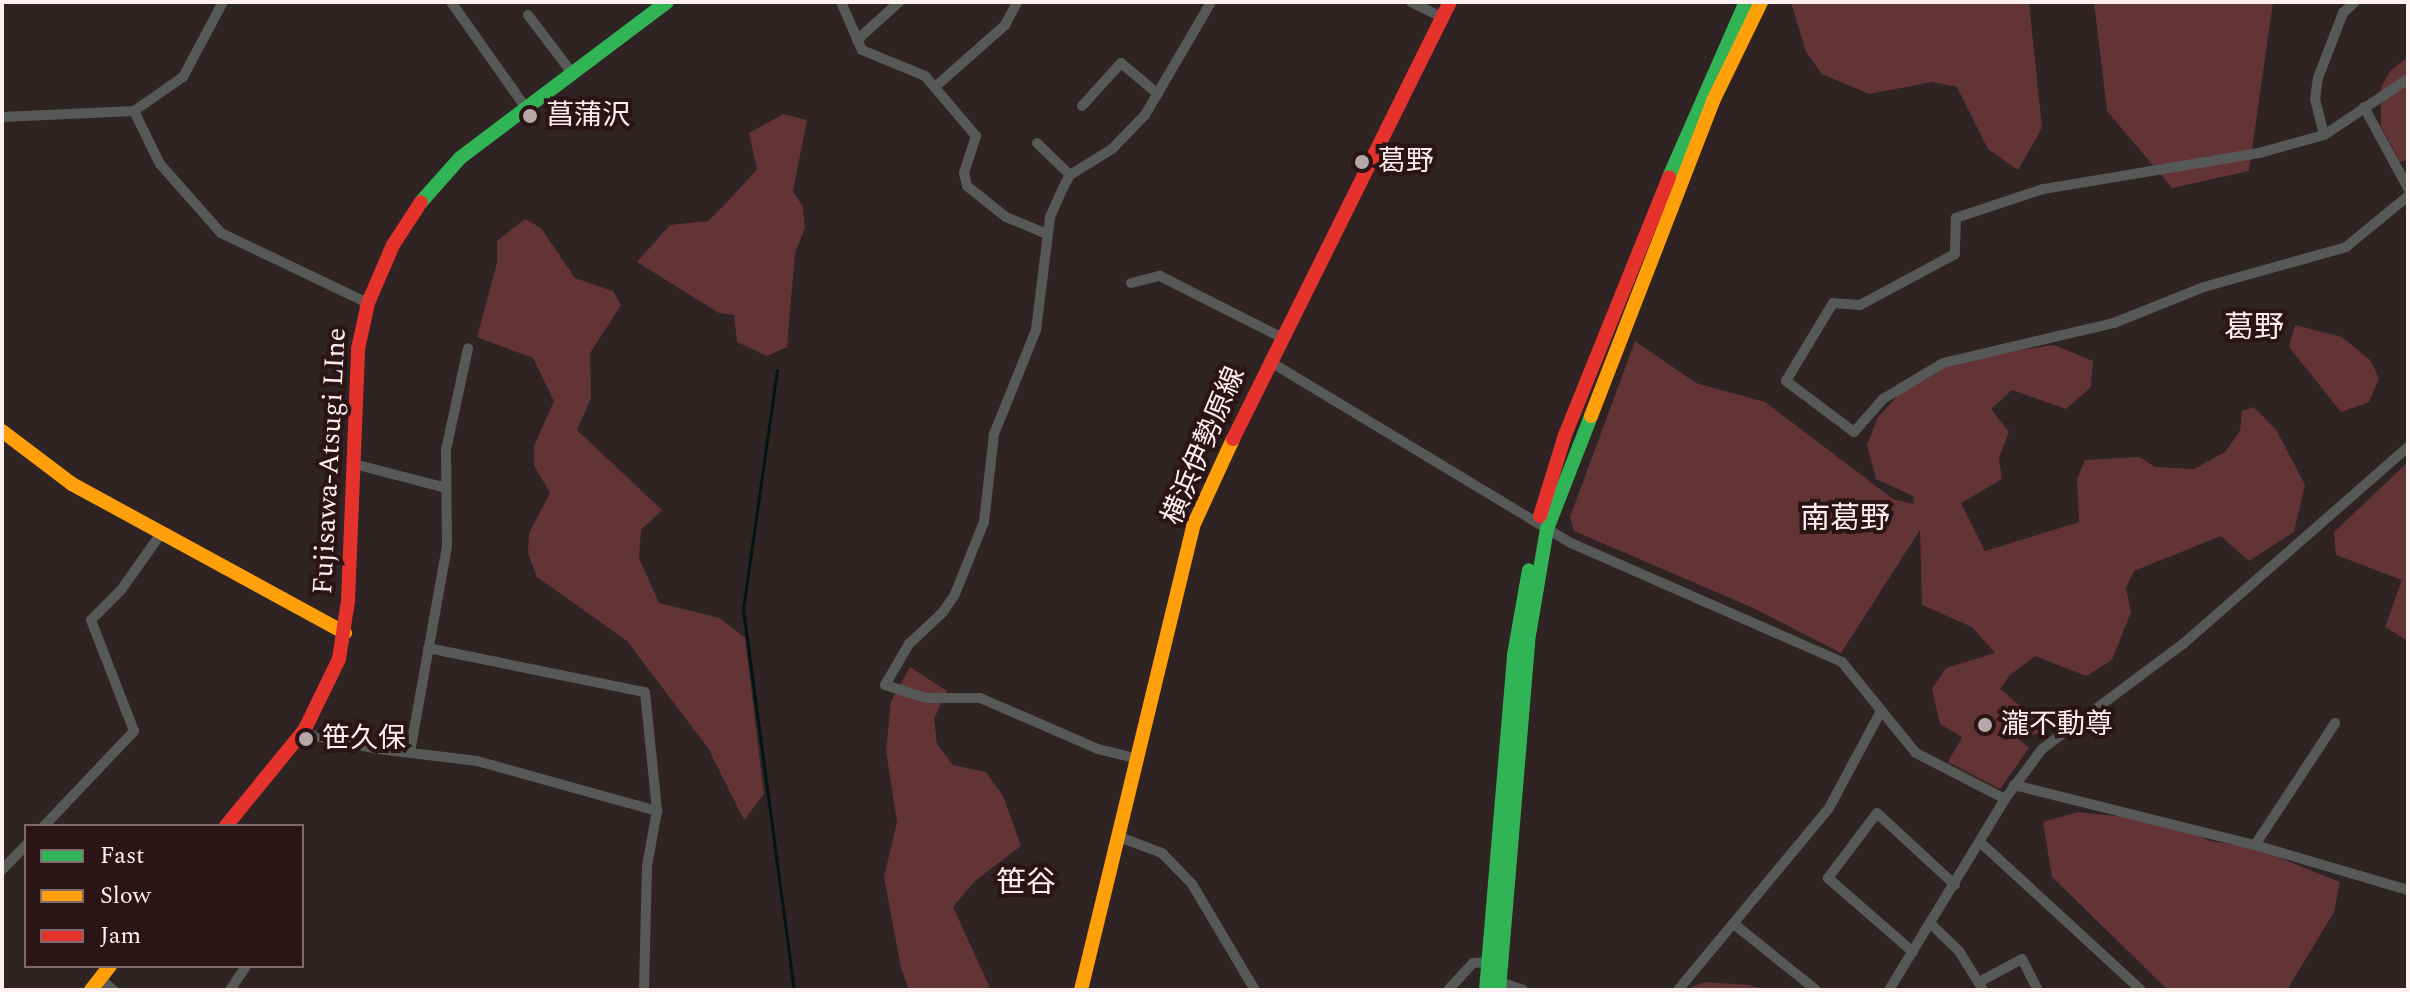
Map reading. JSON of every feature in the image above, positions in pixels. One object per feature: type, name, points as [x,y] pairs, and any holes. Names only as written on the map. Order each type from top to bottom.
[{"type":"main road","name":"Fujisawa-Atsugi LIne","points":[[228,824],[302,733],[328,689],[345,633],[358,349],[368,303],[393,245],[435,183],[526,108],[667,2]]},
{"type":"main road","name":"横浜伊勢原線","points":[[1081,990],[1122,838],[1193,526],[1269,361],[1450,2]]},
{"type":"main road","points":[[1486,990],[1514,655],[1543,526],[1571,420],[1704,89],[1746,2]]},
{"type":"main road","points":[[1499,986],[1528,641],[1543,526],[1714,99],[1761,2]]},
{"type":"main road","points":[[2,431],[72,484],[345,633]]},
{"type":"street","points":[[2,117],[134,111],[183,77],[223,2]]},
{"type":"street","points":[[451,2],[526,108]]},
{"type":"street","points":[[841,2],[862,50],[915,70],[935,87],[976,136],[964,173],[967,186],[1006,217],[1047,234]]},
{"type":"street","points":[[857,40],[899,2]]},
{"type":"street","points":[[935,87],[1005,25],[1017,2]]},
{"type":"street","points":[[1139,759],[1098,749],[980,698],[926,698],[885,685],[909,644],[955,594],[984,522],[994,434],[1036,330],[1047,234],[1070,175],[1115,147],[1158,94],[1211,2]]},
{"type":"street","points":[[1411,2],[1442,17]]},
{"type":"street","points":[[2324,135],[2315,99],[2318,78],[2343,13],[2355,2]]},
{"type":"street","points":[[528,15],[572,73]]},
{"type":"street","points":[[1082,106],[1121,63],[1158,94]]},
{"type":"street","points":[[2408,79],[2324,135],[2259,153],[2043,189],[1956,218],[1955,254],[1860,305],[1833,303],[1786,381],[1854,432],[1883,399],[1943,363],[2114,323],[2204,287],[2346,247],[2408,196]]},
{"type":"street","points":[[2364,107],[2408,188]]},
{"type":"street","points":[[134,111],[160,164],[221,233],[368,303]]},
{"type":"street","points":[[1037,143],[1070,175]]},
{"type":"street","points":[[1131,283],[1160,276],[1281,337]]},
{"type":"street","points":[[410,752],[447,546],[446,450],[468,348]]},
{"type":"street","points":[[1269,361],[1543,526],[1842,662],[1916,753],[2005,799]]},
{"type":"street","points":[[1889,990],[2005,799],[2042,749],[2183,644],[2408,447]]},
{"type":"street","points":[[354,464],[446,488]]},
{"type":"street","points":[[46,824],[134,731],[91,620],[121,590],[162,532]]},
{"type":"street","points":[[428,648],[645,692],[657,811],[647,866],[644,990]]},
{"type":"street","points":[[1678,990],[1829,808],[1881,711]]},
{"type":"street","points":[[2255,845],[2335,723]]},
{"type":"street","points":[[302,733],[477,761],[657,811]]},
{"type":"street","points":[[2014,785],[2255,845],[2408,890]]},
{"type":"street","points":[[1913,952],[1828,878],[1877,813],[1955,885]]},
{"type":"street","points":[[1122,838],[1162,853],[1192,884],[1255,990]]},
{"type":"street","points":[[1980,842],[2141,990]]},
{"type":"street","points":[[2,870],[24,847]]},
{"type":"street","points":[[1734,924],[1816,990]]},
{"type":"street","points":[[1931,924],[1959,951],[1981,986],[2022,959],[2038,990]]},
{"type":"street","points":[[1448,990],[1473,963],[1488,962]]},
{"type":"street","points":[[230,990],[245,968]]},
{"type":"street","points":[[100,978],[113,990]]},
{"type":"street","points":[[1499,986],[1523,990]]},
{"type":"shaded area","points":[[1791,2],[2029,2],[2042,128],[2018,170],[1988,149],[1957,87],[1932,82],[1869,94],[1822,74],[1806,52]]},
{"type":"shaded area","points":[[2094,2],[2273,2],[2249,171],[2172,188],[2107,111]]},
{"type":"shaded area","points":[[2408,57],[2408,160],[2400,162],[2381,126],[2381,88],[2390,71]]},
{"type":"shaded area","points":[[783,114],[807,120],[793,191],[803,207],[805,228],[795,253],[787,347],[767,356],[737,342],[734,315],[719,313],[637,262],[670,225],[708,221],[729,200],[757,169],[749,133]]},
{"type":"shaded area","points":[[525,219],[541,228],[575,278],[613,291],[621,305],[590,353],[591,398],[577,430],[662,510],[641,530],[639,558],[659,603],[720,618],[745,638],[764,794],[744,820],[708,748],[627,641],[537,577],[528,553],[529,533],[550,493],[534,465],[534,446],[554,401],[533,358],[477,337],[497,263],[497,241]]},
{"type":"shaded area","points":[[2295,325],[2342,337],[2370,360],[2379,378],[2369,402],[2341,412],[2289,347]]},
{"type":"shaded area","points":[[1635,341],[1696,383],[1765,402],[1893,499],[1914,504],[1913,496],[1876,479],[1867,445],[1878,417],[1917,375],[1962,359],[2054,345],[2093,361],[2091,387],[2066,409],[2012,390],[1991,409],[2009,432],[1999,458],[2002,479],[1961,503],[1985,551],[2079,522],[2077,479],[2085,460],[2139,457],[2155,467],[2194,469],[2225,452],[2240,431],[2242,411],[2254,407],[2277,431],[2305,485],[2294,532],[2249,561],[2221,536],[2134,571],[2126,588],[2131,612],[2112,660],[2086,676],[2035,656],[2010,675],[2000,689],[2043,725],[2041,733],[2016,737],[2029,748],[2000,789],[1948,762],[1962,737],[1940,724],[1932,689],[1946,668],[1995,653],[1972,627],[1922,605],[1920,530],[1841,653],[1751,607],[1574,531],[1570,517]]},
{"type":"shaded area","points":[[2408,462],[2408,641],[2385,627],[2402,580],[2336,555],[2334,532]]},
{"type":"shaded area","points":[[910,667],[947,691],[934,719],[937,744],[953,765],[986,772],[1003,796],[1021,846],[975,881],[953,907],[991,990],[909,990],[901,968],[884,877],[897,822],[886,751],[891,701]]},
{"type":"shaded area","points":[[2078,812],[2171,822],[2209,841],[2252,847],[2340,882],[2334,912],[2287,990],[2168,990],[2052,877],[2043,822]]},
{"type":"shaded area","points":[[1704,982],[1749,985],[1767,990],[1685,990]]},
{"type":"waterway","points":[[777,370],[743,609],[794,990]]},
{"type":"traffic: fast","points":[[421,202],[460,158],[667,2]]},
{"type":"traffic: fast","points":[[1669,177],[1746,2]]},
{"type":"traffic: fast","points":[[1499,990],[1528,641],[1547,529],[1591,416]]},
{"type":"traffic: fast","points":[[1486,990],[1514,655],[1529,570]]},
{"type":"traffic: slow","points":[[1591,416],[1714,99],[1761,2]]},
{"type":"traffic: slow","points":[[2,431],[72,484],[345,633]]},
{"type":"traffic: slow","points":[[1081,990],[1193,526],[1233,439]]},
{"type":"traffic: slow","points":[[91,990],[108,968]]},
{"type":"traffic: jam","points":[[1233,439],[1450,2]]},
{"type":"traffic: jam","points":[[1540,516],[1565,435],[1669,177]]},
{"type":"traffic: jam","points":[[228,824],[305,729],[339,659],[348,601],[358,349],[368,303],[393,245],[421,202]]},
{"type":"place","name":"菖蒲沢","points":[[530,116]]},
{"type":"place","name":"葛野","points":[[1362,162]]},
{"type":"place","name":"瀧不動尊","points":[[1985,725]]},
{"type":"place","name":"笹久保","points":[[306,739]]},
{"type":"district","name":"葛野","points":[[2254,328]]},
{"type":"district","name":"南葛野","points":[[1845,519]]},
{"type":"district","name":"笹谷","points":[[1026,883]]}]
